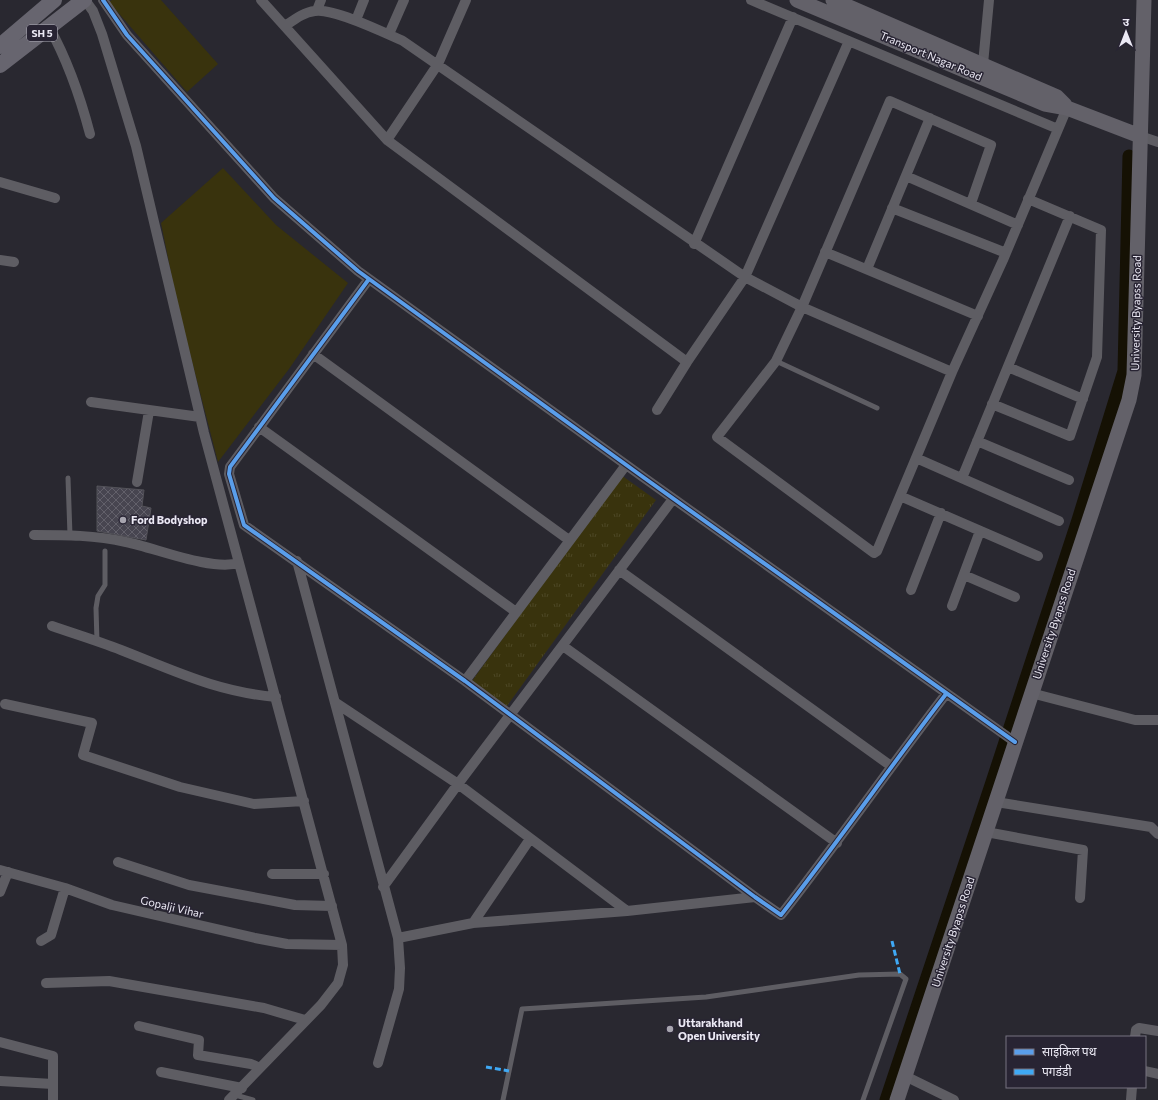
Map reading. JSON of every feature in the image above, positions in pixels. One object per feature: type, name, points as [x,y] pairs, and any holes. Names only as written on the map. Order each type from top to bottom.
[{"type":"main road","points":[[0,46],[54,0]]},
{"type":"main road","name":"SH 5","points":[[0,65],[84,0]]},
{"type":"main road","name":"Transport Nagar Road","points":[[796,0],[1046,104],[1068,108],[1140,136]]},
{"type":"main road","name":"Transport Nagar Road","points":[[833,0],[983,64],[1057,98],[1068,108]]},
{"type":"main road","name":"University Byapss Road","points":[[897,1100],[996,802],[1010,739],[1031,693],[1129,400],[1134,375],[1144,0]]},
{"type":"street","points":[[84,0],[93,11],[102,34],[136,146],[200,417],[342,945],[343,965],[338,983],[321,1005],[235,1094],[160,1072]]},
{"type":"street","points":[[103,0],[127,35],[274,198],[369,279],[1010,739]]},
{"type":"street","points":[[261,0],[387,140],[687,362]]},
{"type":"street","points":[[317,10],[321,0]]},
{"type":"street","points":[[356,20],[364,0]]},
{"type":"street","points":[[390,34],[404,0]]},
{"type":"street","points":[[387,140],[438,64],[466,0]]},
{"type":"street","points":[[750,0],[1058,129]]},
{"type":"street","points":[[983,64],[989,0]]},
{"type":"street","points":[[285,26],[302,14],[317,10],[356,20],[390,34],[438,64],[694,244],[745,277],[802,307],[952,372]]},
{"type":"street","points":[[694,244],[792,17]]},
{"type":"street","points":[[49,27],[67,62],[80,98],[90,134]]},
{"type":"street","points":[[657,410],[687,362],[745,277],[849,41]]},
{"type":"street","points":[[971,203],[992,145],[891,101],[889,102],[802,307],[776,361],[717,437],[872,552],[877,550],[952,372],[1006,253],[1068,108]]},
{"type":"street","points":[[866,269],[930,118]]},
{"type":"street","points":[[1140,136],[1158,142]]},
{"type":"street","points":[[906,176],[971,203],[1018,225]]},
{"type":"street","points":[[0,182],[55,198]]},
{"type":"street","points":[[992,404],[1068,436],[1072,435],[1097,357],[1102,232],[1100,229],[1070,216],[1028,200]]},
{"type":"street","points":[[892,208],[1006,253]]},
{"type":"street","points":[[962,478],[1070,216]]},
{"type":"street","points":[[825,252],[978,316]]},
{"type":"street","points":[[0,260],[14,262]]},
{"type":"street","points":[[369,279],[230,467],[229,474],[244,525],[465,681],[755,897],[781,915],[837,843],[891,766],[946,694]]},
{"type":"street","points":[[313,354],[569,540]]},
{"type":"street","points":[[1008,367],[1083,399]]},
{"type":"street","points":[[91,402],[200,417]]},
{"type":"street","points":[[137,482],[148,411]]},
{"type":"street","points":[[259,427],[516,612]]},
{"type":"street","points":[[977,441],[1069,480]]},
{"type":"street","points":[[916,458],[1059,521]]},
{"type":"street","points":[[465,681],[626,464]]},
{"type":"street","points":[[900,496],[1038,556]]},
{"type":"street","points":[[383,887],[458,784],[674,499]]},
{"type":"street","points":[[911,590],[941,513]]},
{"type":"street","points":[[952,606],[980,531]]},
{"type":"street","points":[[34,535],[87,535],[125,542],[214,564],[239,563]]},
{"type":"street","points":[[297,562],[336,703],[383,887],[398,938],[400,968],[399,989],[378,1063]]},
{"type":"street","points":[[619,570],[891,766]]},
{"type":"street","points":[[964,575],[1015,597]]},
{"type":"street","points":[[52,626],[98,642],[201,682],[236,692],[276,697]]},
{"type":"street","points":[[563,646],[837,843]]},
{"type":"street","points":[[1031,693],[1135,720],[1158,720]]},
{"type":"street","points":[[336,703],[458,784],[627,911]]},
{"type":"street","points":[[5,704],[92,723],[82,755],[90,758],[180,787],[254,804],[304,801]]},
{"type":"street","points":[[996,802],[1151,827],[1157,831]]},
{"type":"street","points":[[986,832],[1083,850],[1080,898]]},
{"type":"street","points":[[473,923],[530,839]]},
{"type":"street","points":[[118,862],[189,885],[295,905],[332,906]]},
{"type":"street","points":[[0,892],[4,871]]},
{"type":"street","name":"Gopalji Vihar","points":[[4,871],[65,888],[112,905],[255,938],[287,944],[342,945]]},
{"type":"street","points":[[272,874],[324,874]]},
{"type":"street","points":[[41,941],[51,935],[65,888]]},
{"type":"street","points":[[398,938],[473,923],[627,911],[755,897]]},
{"type":"street","points":[[46,983],[109,981],[264,1008],[305,1020]]},
{"type":"street","points":[[139,1026],[199,1040],[198,1055],[251,1064],[260,1068]]},
{"type":"street","points":[[1135,1036],[1136,1030],[1139,1028],[1158,1031]]},
{"type":"street","points":[[0,1042],[54,1056],[53,1100]]},
{"type":"street","points":[[1146,1071],[1158,1074]]},
{"type":"street","points":[[905,1076],[954,1100]]},
{"type":"street","points":[[0,1081],[54,1084]]},
{"type":"street","points":[[1131,1100],[1132,1088]]},
{"type":"lane","points":[[776,361],[877,408]]},
{"type":"lane","points":[[68,478],[70,535]]},
{"type":"lane","points":[[98,642],[96,608],[98,596],[105,585],[104,550]]},
{"type":"lane","points":[[503,1100],[522,1009],[706,997],[859,975],[900,974],[906,979],[863,1100]]},
{"type":"lane","points":[[235,1094],[253,1100]]},
{"type":"green space","points":[[112,0],[161,0],[218,64],[187,92],[109,2]]},
{"type":"green space","points":[[223,168],[276,225],[348,283],[289,369],[218,462],[178,307],[161,223]]},
{"type":"green space","points":[[621,475],[656,500],[507,706],[472,681]]},
{"type":"building","name":"Ford Bodyshop","points":[[97,486],[144,490],[142,506],[151,508],[146,540],[97,531]]},
{"type":"waterway","points":[[886,1100],[1078,520],[1124,371],[1129,156]]},
{"type":"marked path","points":[[892,941],[900,974]]},
{"type":"marked path","points":[[486,1067],[509,1071]]},
{"type":"cycle path","points":[[103,0],[127,35],[274,198],[358,271],[643,477],[1015,742]]},
{"type":"cycle path","points":[[369,279],[230,467],[229,474],[244,525],[465,681],[755,897],[781,915],[946,694]]},
{"type":"place","name":"Ford Bodyshop","points":[[123,520]]},
{"type":"place","name":"Uttarakhand Open University","points":[[670,1029]]}]
